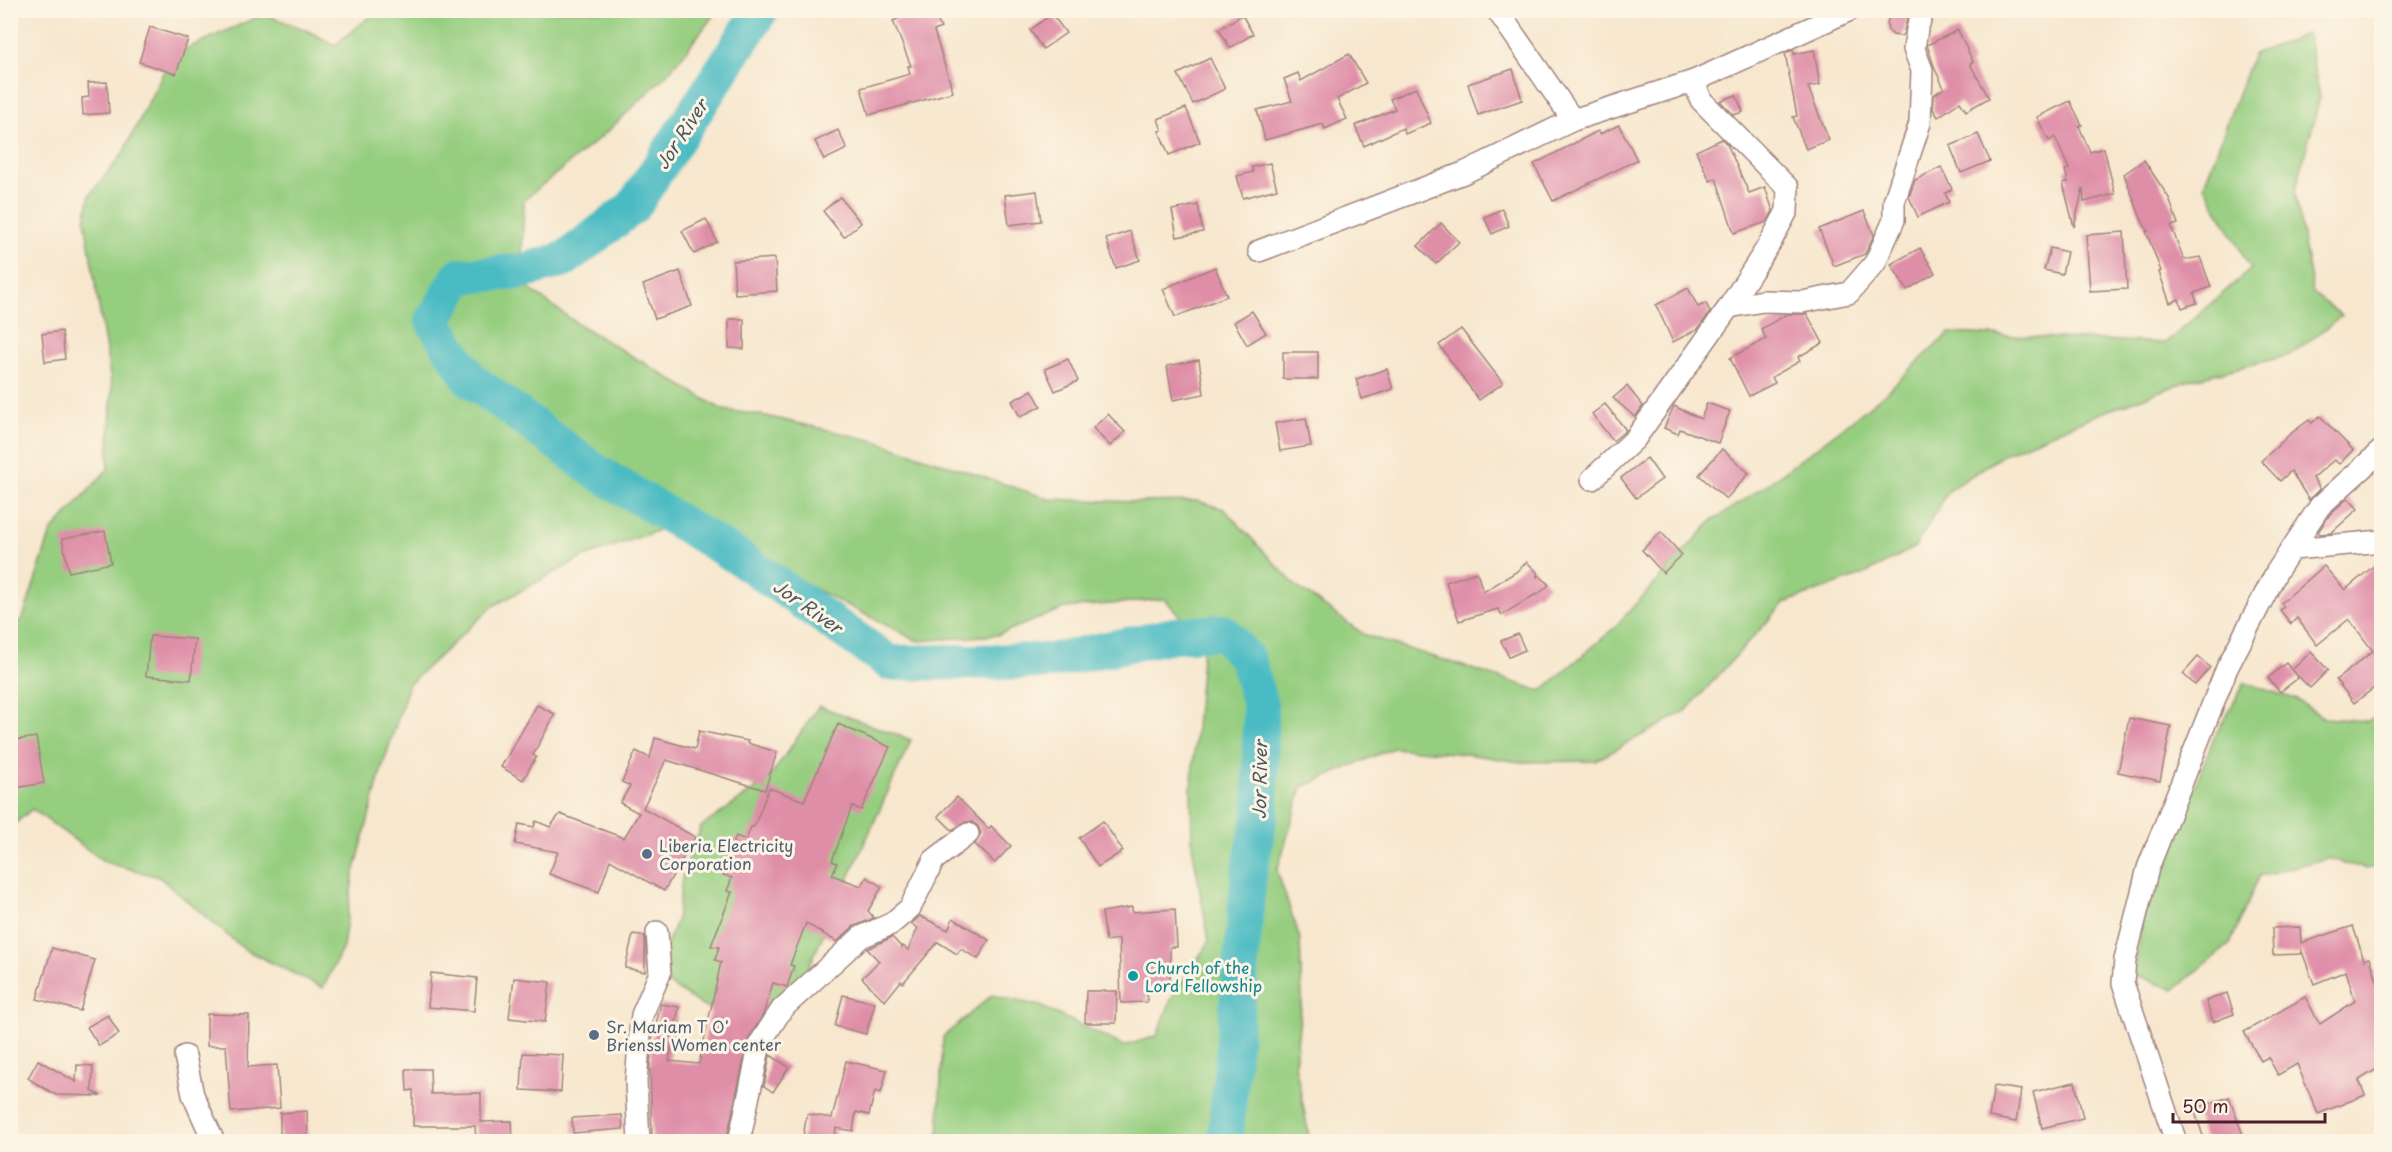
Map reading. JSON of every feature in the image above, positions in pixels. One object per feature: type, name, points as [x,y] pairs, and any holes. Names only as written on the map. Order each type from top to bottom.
[{"type":"street","points":[[1497,10],[1573,120]]},
{"type":"street","points":[[1259,251],[1466,172],[1573,120],[1694,81],[1850,10]]},
{"type":"street","points":[[1729,308],[1763,301],[1802,302],[1849,293],[1875,262],[1894,220],[1894,202],[1920,123],[1922,70],[1914,49],[1917,29],[1924,10]]},
{"type":"street","points":[[1592,479],[1635,439],[1729,308],[1770,243],[1787,211],[1788,188],[1701,100],[1694,81]]},
{"type":"street","points":[[2176,1142],[2123,983],[2125,960],[2148,868],[2227,668],[2277,570],[2320,506],[2382,450]]},
{"type":"street","points":[[2293,549],[2382,541]]},
{"type":"street","points":[[739,1142],[760,1043],[782,1009],[861,937],[891,924],[910,908],[934,860],[968,834]]},
{"type":"street","points":[[639,1142],[636,1081],[640,1034],[642,1015],[660,973],[657,932]]},
{"type":"street","points":[[185,1056],[193,1095],[214,1142]]},
{"type":"green space","points":[[377,11],[717,11],[671,70],[608,131],[524,200],[521,283],[578,324],[723,410],[761,415],[876,441],[1049,499],[1197,501],[1224,509],[1296,586],[1365,635],[1541,691],[1611,631],[1712,521],[1769,483],[1840,430],[1881,397],[1949,333],[2165,343],[2251,269],[2204,185],[2253,54],[2307,34],[2320,97],[2295,192],[2313,293],[2342,316],[2290,355],[2190,380],[2096,415],[2006,453],[1949,490],[1915,547],[1865,574],[1784,603],[1686,711],[1595,761],[1519,762],[1467,754],[1393,748],[1302,787],[1277,871],[1300,939],[1302,997],[1295,1064],[1310,1141],[938,1141],[943,1037],[992,995],[1040,1006],[1124,1046],[1157,1036],[1172,997],[1209,942],[1192,845],[1191,791],[1203,643],[1165,599],[1065,608],[997,635],[918,641],[681,522],[581,558],[493,606],[409,684],[381,771],[353,877],[343,947],[323,988],[244,949],[159,877],[105,862],[32,809],[11,827],[11,626],[23,618],[51,532],[108,469],[112,388],[85,220],[90,194],[122,155],[172,55],[264,14],[306,30],[335,45]]},
{"type":"green space","points":[[2245,683],[2295,699],[2324,718],[2367,721],[2381,716],[2381,866],[2366,869],[2327,858],[2259,876],[2230,944],[2174,990],[2133,974],[2146,898],[2182,820],[2214,737]]},
{"type":"green space","points":[[819,706],[911,740],[807,971],[782,1009],[750,1021],[704,1007],[669,984],[662,955],[677,919],[682,878],[701,827],[768,780]]},
{"type":"building","points":[[917,10],[933,10],[941,28],[934,31],[953,92],[869,115],[861,88],[910,74],[908,66],[911,66],[893,21]]},
{"type":"building","points":[[1895,12],[1902,12],[1908,16],[1903,35],[1900,36],[1893,35],[1888,30],[1889,17]]},
{"type":"building","points":[[1052,14],[1066,33],[1043,49],[1030,30]]},
{"type":"building","points":[[1242,15],[1253,34],[1230,48],[1219,29]]},
{"type":"building","points":[[150,27],[188,39],[176,74],[139,62]]},
{"type":"building","points":[[1958,30],[1973,62],[1970,64],[1989,98],[1966,111],[1960,102],[1938,117],[1933,109],[1934,95],[1944,88],[1927,45]]},
{"type":"building","points":[[1793,50],[1794,54],[1814,50],[1820,85],[1808,87],[1829,140],[1806,149],[1793,117],[1797,116],[1785,53]]},
{"type":"building","points":[[1349,54],[1366,83],[1337,99],[1347,119],[1325,129],[1323,124],[1265,140],[1257,110],[1292,101],[1284,79],[1298,73],[1301,81]]},
{"type":"building","points":[[1210,58],[1225,89],[1193,104],[1178,74]]},
{"type":"building","points":[[1513,69],[1522,100],[1478,115],[1468,84]]},
{"type":"building","points":[[107,82],[109,113],[83,115],[82,98],[89,97],[88,83]]},
{"type":"building","points":[[1416,88],[1431,123],[1405,134],[1403,128],[1364,146],[1355,126],[1395,109],[1390,99]]},
{"type":"building","points":[[1736,95],[1743,112],[1734,115],[1720,101]]},
{"type":"building","points":[[2070,101],[2082,125],[2079,126],[2090,152],[2104,148],[2115,194],[2084,202],[2083,188],[2074,227],[2063,183],[2068,182],[2065,170],[2069,169],[2055,137],[2049,141],[2037,117]]},
{"type":"building","points":[[1186,108],[1200,142],[1169,155],[1159,131],[1162,130],[1158,119]]},
{"type":"building","points":[[1619,125],[1637,160],[1553,201],[1534,164],[1598,131],[1600,134]]},
{"type":"building","points":[[838,130],[847,149],[824,160],[815,141]]},
{"type":"building","points":[[1978,134],[1990,161],[1961,173],[1950,146]]},
{"type":"building","points":[[1722,139],[1727,144],[1749,193],[1765,187],[1773,211],[1767,222],[1734,233],[1716,178],[1710,181],[1696,151]]},
{"type":"building","points":[[2144,160],[2169,198],[2178,224],[2171,226],[2184,260],[2200,257],[2211,287],[2194,293],[2197,303],[2182,308],[2179,299],[2170,303],[2146,231],[2148,231],[2124,174]]},
{"type":"building","points":[[1270,163],[1277,189],[1243,198],[1237,176],[1253,172],[1252,167]]},
{"type":"building","points":[[1941,167],[1952,189],[1945,193],[1949,202],[1918,217],[1909,197],[1915,180]]},
{"type":"building","points":[[1037,191],[1041,221],[1009,225],[1005,195]]},
{"type":"building","points":[[840,197],[861,223],[844,237],[823,211]]},
{"type":"building","points":[[1198,205],[1203,232],[1177,237],[1172,210]]},
{"type":"building","points":[[1502,209],[1509,226],[1492,234],[1484,217]]},
{"type":"building","points":[[1864,211],[1874,235],[1865,254],[1834,266],[1819,229]]},
{"type":"building","points":[[706,219],[717,242],[694,254],[682,231]]},
{"type":"building","points":[[1441,223],[1459,242],[1436,264],[1418,246]]},
{"type":"building","points":[[1130,231],[1140,260],[1116,268],[1106,239]]},
{"type":"building","points":[[2124,232],[2127,289],[2090,291],[2086,235]]},
{"type":"building","points":[[1920,248],[1935,273],[1907,290],[1891,264]]},
{"type":"building","points":[[2050,248],[2067,252],[2062,274],[2044,270]]},
{"type":"building","points":[[775,258],[777,291],[735,294],[733,261]]},
{"type":"building","points":[[1215,267],[1227,296],[1175,317],[1163,289]]},
{"type":"building","points":[[680,271],[692,306],[655,319],[643,285]]},
{"type":"building","points":[[1688,288],[1698,307],[1706,303],[1710,312],[1698,329],[1673,342],[1656,305]]},
{"type":"building","points":[[1252,311],[1266,333],[1247,345],[1234,322]]},
{"type":"building","points":[[1787,314],[1807,314],[1823,343],[1798,357],[1800,361],[1772,377],[1775,383],[1749,396],[1730,358],[1766,339],[1761,329]]},
{"type":"building","points":[[729,319],[744,319],[744,349],[729,348]]},
{"type":"building","points":[[1461,329],[1503,383],[1479,400],[1439,345]]},
{"type":"building","points":[[62,331],[65,359],[45,362],[42,334]]},
{"type":"building","points":[[1283,352],[1318,352],[1318,379],[1283,379]]},
{"type":"building","points":[[1068,359],[1078,381],[1055,391],[1045,369]]},
{"type":"building","points":[[1199,360],[1204,394],[1173,400],[1167,366]]},
{"type":"building","points":[[1387,369],[1393,389],[1362,399],[1356,379]]},
{"type":"building","points":[[1627,386],[1643,406],[1635,417],[1613,398]]},
{"type":"building","points":[[1032,390],[1041,406],[1020,417],[1012,401]]},
{"type":"building","points":[[1707,403],[1730,411],[1718,443],[1680,429],[1678,434],[1664,428],[1674,406],[1701,419]]},
{"type":"building","points":[[1605,404],[1626,430],[1613,441],[1592,414]]},
{"type":"building","points":[[1108,414],[1125,432],[1110,446],[1093,428]]},
{"type":"building","points":[[2320,416],[2353,450],[2339,464],[2334,460],[2313,478],[2320,489],[2309,500],[2291,471],[2280,481],[2261,461],[2289,435],[2309,420],[2312,423]]},
{"type":"building","points":[[1306,418],[1311,446],[1280,451],[1275,423]]},
{"type":"building","points":[[1722,449],[1749,473],[1726,499],[1699,475]]},
{"type":"building","points":[[1647,458],[1662,479],[1636,498],[1621,478]]},
{"type":"building","points":[[2348,498],[2358,509],[2331,533],[2320,534],[2318,532],[2330,514]]},
{"type":"building","points":[[105,531],[111,563],[69,572],[62,539]]},
{"type":"building","points":[[1661,532],[1682,555],[1663,573],[1642,550]]},
{"type":"building","points":[[2382,559],[2382,682],[2354,703],[2336,680],[2373,651],[2349,619],[2317,645],[2297,618],[2291,624],[2280,610],[2284,607],[2281,603],[2324,566],[2345,590]]},
{"type":"building","points":[[1527,562],[1537,572],[1537,577],[1539,575],[1549,585],[1537,595],[1502,615],[1498,609],[1459,621],[1446,582],[1477,572],[1483,592],[1516,572]]},
{"type":"building","points":[[1518,634],[1525,650],[1509,657],[1501,641]]},
{"type":"building","points":[[150,636],[195,639],[191,680],[146,676]]},
{"type":"building","points":[[2311,652],[2328,670],[2310,688],[2292,670]]},
{"type":"building","points":[[2198,657],[2210,667],[2195,685],[2183,674]]},
{"type":"building","points":[[2286,663],[2298,678],[2280,692],[2268,678]]},
{"type":"building","points":[[537,705],[555,714],[533,755],[536,757],[523,780],[501,767]]},
{"type":"building","points":[[2129,718],[2171,726],[2160,781],[2118,772]]},
{"type":"building","points":[[838,724],[890,747],[861,810],[852,806],[832,861],[837,863],[832,875],[861,886],[867,877],[882,887],[868,911],[874,918],[853,927],[837,942],[806,923],[790,965],[794,966],[787,987],[773,983],[763,1015],[748,1040],[726,1142],[652,1142],[650,1066],[652,1040],[661,1004],[679,1007],[669,1061],[699,1064],[721,962],[715,960],[719,947],[711,946],[732,892],[727,891],[732,878],[721,874],[736,836],[746,840],[751,827],[754,827],[769,788],[804,801]]},
{"type":"building","points":[[699,731],[748,741],[747,743],[777,752],[765,790],[666,760],[643,808],[695,837],[664,891],[610,860],[599,892],[549,874],[558,852],[515,844],[519,824],[534,827],[536,821],[550,827],[560,814],[624,838],[639,813],[620,803],[630,786],[622,782],[636,751],[650,758],[655,738],[695,749]]},
{"type":"building","points":[[36,737],[44,783],[10,789],[10,741]]},
{"type":"building","points":[[957,797],[989,829],[991,826],[1011,846],[995,863],[975,844],[981,833],[978,826],[972,822],[966,822],[952,830],[938,816]]},
{"type":"building","points":[[1103,821],[1123,851],[1098,867],[1079,838]]},
{"type":"building","points":[[1132,907],[1132,912],[1175,909],[1177,947],[1170,947],[1170,989],[1147,989],[1147,1002],[1121,1003],[1119,939],[1106,941],[1102,912]]},
{"type":"building","points":[[920,916],[948,930],[953,918],[989,940],[978,959],[961,949],[957,954],[938,942],[885,1001],[862,978],[879,961],[867,949],[892,937],[902,948],[903,946],[908,950],[918,928],[911,924]]},
{"type":"building","points":[[2353,926],[2364,960],[2370,958],[2379,987],[2382,986],[2382,1066],[2359,1080],[2365,1095],[2318,1114],[2297,1064],[2278,1075],[2268,1057],[2261,1061],[2244,1032],[2305,997],[2320,1024],[2355,1001],[2346,971],[2314,984],[2301,949],[2301,954],[2273,955],[2272,928],[2300,927],[2301,943]]},
{"type":"building","points":[[633,934],[645,936],[645,972],[625,968]]},
{"type":"building","points":[[52,948],[95,960],[80,1011],[37,999]]},
{"type":"building","points":[[431,973],[477,978],[474,1011],[428,1007]]},
{"type":"building","points":[[514,978],[550,982],[545,1022],[509,1018]]},
{"type":"building","points":[[1086,991],[1117,991],[1116,1023],[1085,1023]]},
{"type":"building","points":[[2227,993],[2234,1014],[2213,1022],[2206,1001]]},
{"type":"building","points":[[843,995],[875,1003],[866,1034],[835,1026]]},
{"type":"building","points":[[207,1014],[249,1015],[248,1067],[277,1065],[280,1108],[231,1112],[226,1046],[207,1046]]},
{"type":"building","points":[[108,1015],[119,1034],[99,1046],[87,1027]]},
{"type":"building","points":[[523,1053],[563,1055],[561,1092],[521,1090]]},
{"type":"building","points":[[770,1055],[789,1067],[773,1092],[764,1086]]},
{"type":"building","points":[[38,1060],[76,1082],[77,1065],[93,1066],[92,1091],[101,1096],[56,1095],[28,1078]]},
{"type":"building","points":[[846,1061],[887,1070],[881,1093],[875,1091],[869,1115],[856,1112],[853,1131],[836,1128],[834,1142],[802,1142],[807,1114],[832,1118]]},
{"type":"building","points":[[406,1069],[430,1069],[431,1094],[481,1093],[481,1122],[512,1121],[513,1142],[476,1142],[475,1126],[413,1126],[413,1090],[407,1091]]},
{"type":"building","points":[[2075,1082],[2083,1118],[2042,1128],[2033,1092]]},
{"type":"building","points":[[1994,1086],[2021,1090],[2016,1122],[1989,1117]]},
{"type":"building","points":[[2229,1097],[2243,1135],[2224,1142],[2205,1142],[2194,1109]]},
{"type":"building","points":[[307,1111],[308,1142],[280,1142],[280,1113]]},
{"type":"building","points":[[622,1115],[623,1129],[573,1133],[572,1118]]},
{"type":"waterway","name":"Jor River","points":[[761,10],[633,207],[565,259],[519,272],[459,276],[433,321],[470,379],[595,471],[744,561],[890,663],[1050,661],[1174,635],[1223,632],[1247,659],[1260,705],[1261,811],[1249,873],[1225,1142]]},
{"type":"place","name":"Liberia Electricity Corporation","points":[[647,854]]},
{"type":"place","name":"Church of the Lord Fellowship","points":[[1133,976]]},
{"type":"place","name":"Sr. Mariam T O' Brienssl Women center","points":[[594,1035]]}]
